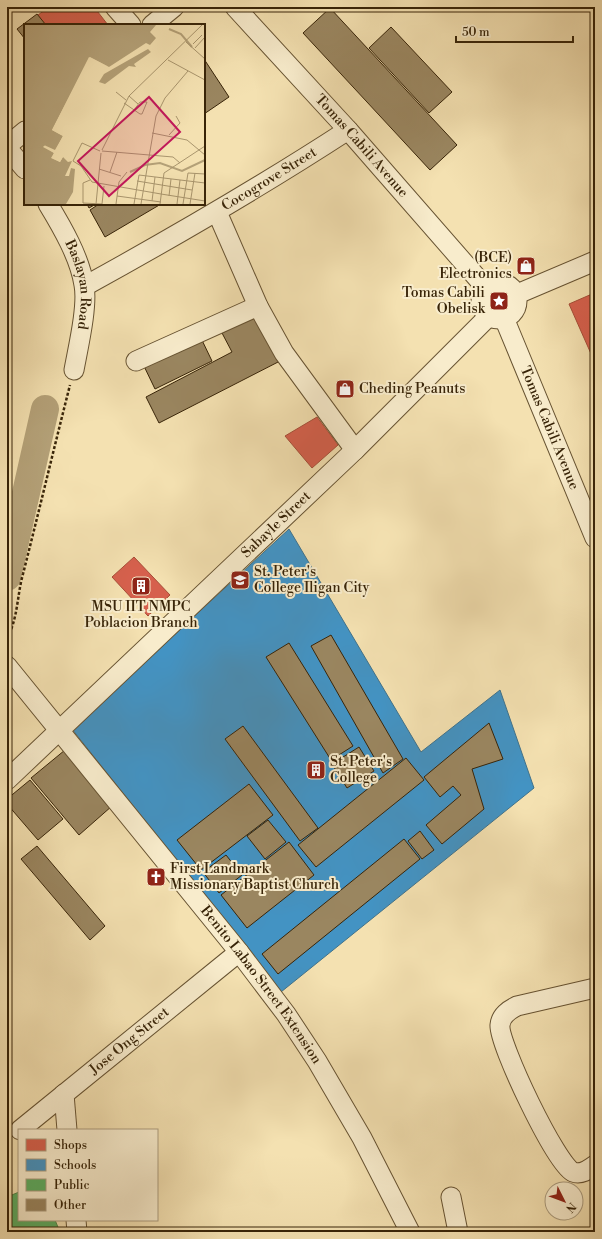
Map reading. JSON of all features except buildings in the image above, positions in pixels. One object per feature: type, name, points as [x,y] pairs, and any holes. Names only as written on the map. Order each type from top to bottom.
[{"type":"street","points":[[115,7],[130,24]]},
{"type":"street","points":[[153,24],[174,7]]},
{"type":"street","name":"Tomas Cabili Avenue","points":[[235,7],[348,130],[486,288]]},
{"type":"street","name":"Cocogrove Street","points":[[85,286],[217,212],[348,130]]},
{"type":"street","points":[[24,131],[7,147],[24,168]]},
{"type":"street","name":"Baslayan Road","points":[[49,205],[65,234],[85,286],[83,316],[74,370]]},
{"type":"street","points":[[217,212],[258,306],[284,353],[355,450]]},
{"type":"street","points":[[515,295],[595,261]]},
{"type":"street","points":[[496,283],[506,284],[515,295],[515,309],[496,317],[482,308],[481,298],[486,288],[496,283]]},
{"type":"street","points":[[136,361],[258,306]]},
{"type":"street","name":"Tomas Cabili Avenue","points":[[496,317],[595,538]]},
{"type":"street","name":"Sabayle Street","points":[[7,780],[496,317]]},
{"type":"street","name":"Benito Labao Street Extension","points":[[7,666],[60,729],[239,952],[286,1014],[317,1061],[362,1138],[410,1232]]},
{"type":"street","name":"Jose Ong Street","points":[[20,1129],[239,952]]},
{"type":"street","points":[[595,988],[517,1006],[509,1010],[501,1019],[500,1028],[516,1076],[539,1122],[565,1167],[573,1172],[585,1172],[595,1165]]},
{"type":"street","points":[[64,1094],[67,1129]]},
{"type":"street","name":"Jose Ong Street","points":[[7,1141],[18,1131]]},
{"type":"street","points":[[451,1197],[458,1232]]},
{"type":"street","points":[[76,1221],[77,1232]]},
{"type":"path","points":[[7,638],[14,619],[22,578],[74,370]]},
{"type":"waterway","points":[[7,577],[45,409]]},
{"type":"place","name":"(BCE) Electronics","points":[[526,266]]},
{"type":"place","name":"Tomas Cabili Obelisk","points":[[499,301]]},
{"type":"place","name":"Cheding Peanuts","points":[[345,389]]},
{"type":"place","name":"St. Peter's College Iligan City","points":[[240,580]]},
{"type":"place","name":"MSU IIT NMPC Poblacion Branch","points":[[141,586]]},
{"type":"place","name":"St. Peter's College","points":[[316,770]]},
{"type":"place","name":"First Landmark Missionary Baptist Church","points":[[156,877]]}]
